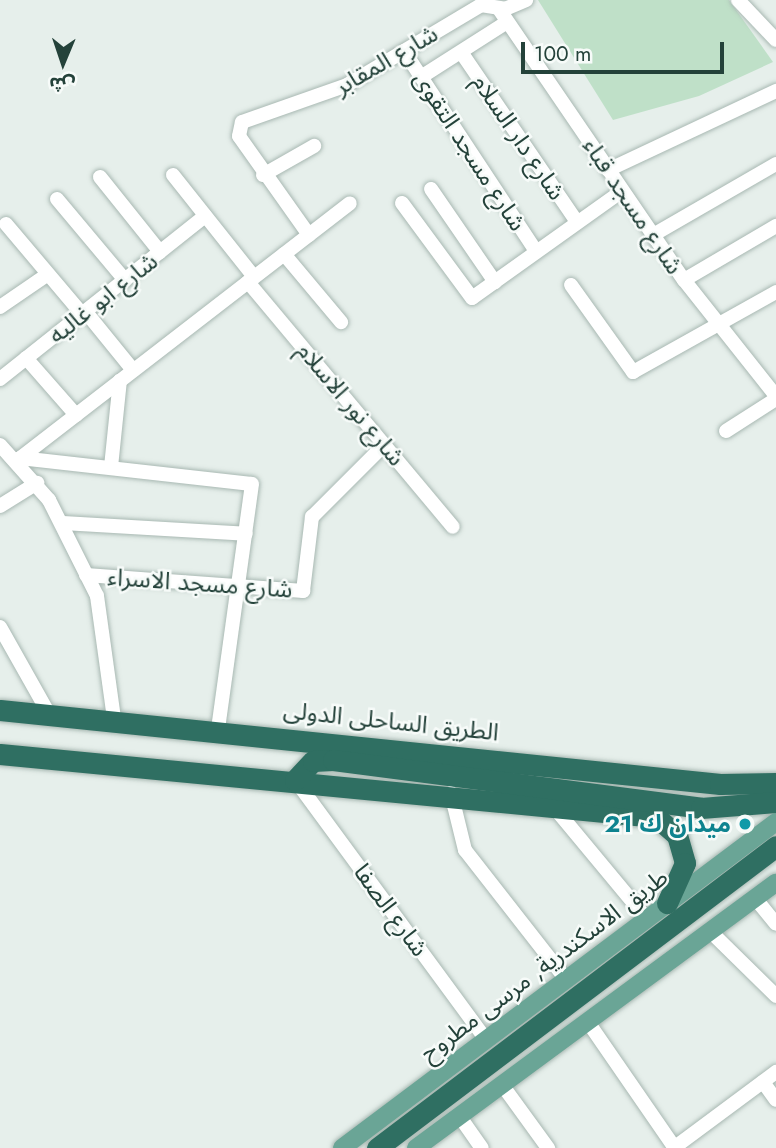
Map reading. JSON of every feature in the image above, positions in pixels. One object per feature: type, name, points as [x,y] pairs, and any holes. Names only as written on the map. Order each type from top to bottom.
[{"type":"highway","name":"الطريق الساحلى الدولى","points":[[0,710],[218,728],[720,784],[776,783]]},
{"type":"highway","points":[[0,754],[451,793],[656,817],[668,825],[685,863],[671,912]]},
{"type":"highway","points":[[295,779],[313,761],[333,760],[701,808],[776,802]]},
{"type":"highway","points":[[377,1148],[671,912],[776,846]]},
{"type":"main road","name":"طريق الاسكندرية, مرسى مطروح","points":[[342,1148],[646,918],[671,912],[776,822]]},
{"type":"main road","points":[[416,1148],[590,1025],[776,883]]},
{"type":"street","name":"شارع المقابر","points":[[263,175],[239,136],[242,122],[275,105],[339,89],[481,5],[499,9],[526,0]]},
{"type":"street","points":[[738,0],[776,40]]},
{"type":"street","name":"شارع مسجد قباء","points":[[499,9],[684,280],[718,326],[773,390]]},
{"type":"street","points":[[421,77],[508,22]]},
{"type":"street","name":"شارع مسجد التقوى","points":[[404,51],[536,251]]},
{"type":"street","name":"شارع دار السلام","points":[[461,52],[577,222]]},
{"type":"street","points":[[608,170],[776,91]]},
{"type":"street","points":[[309,235],[263,175],[314,146]]},
{"type":"street","points":[[653,235],[776,164]]},
{"type":"street","name":"شارع نور الاسلام","points":[[173,175],[251,280],[453,527]]},
{"type":"street","points":[[100,177],[160,252]]},
{"type":"street","points":[[431,188],[495,282]]},
{"type":"street","points":[[402,203],[464,294],[476,297],[622,191]]},
{"type":"street","points":[[57,200],[125,280]]},
{"type":"street","points":[[18,459],[350,203]]},
{"type":"street","name":"شارع ابو غاليه","points":[[0,379],[205,216]]},
{"type":"street","points":[[6,223],[133,370]]},
{"type":"street","points":[[684,280],[776,226]]},
{"type":"street","points":[[284,254],[341,322]]},
{"type":"street","points":[[0,307],[48,274]]},
{"type":"street","points":[[571,285],[634,372],[775,294]]},
{"type":"street","points":[[26,358],[76,415]]},
{"type":"street","points":[[111,467],[120,380]]},
{"type":"street","points":[[726,431],[773,390]]},
{"type":"street","points":[[0,445],[18,459],[63,523],[104,618],[114,719]]},
{"type":"street","name":"شارع مسجد الاسراء","points":[[86,575],[306,590],[312,517],[384,445]]},
{"type":"street","points":[[18,459],[250,483],[246,534],[218,728]]},
{"type":"street","points":[[0,506],[37,483]]},
{"type":"street","points":[[63,523],[246,534]]},
{"type":"street","points":[[0,627],[48,714]]},
{"type":"street","name":"شارع الصفا","points":[[295,779],[486,1040]]},
{"type":"street","points":[[451,793],[465,850],[565,978]]},
{"type":"street","points":[[552,805],[646,918]]},
{"type":"street","points":[[755,898],[776,924]]},
{"type":"street","points":[[712,933],[776,996]]},
{"type":"street","points":[[590,1025],[675,1148],[776,1072]]},
{"type":"street","points":[[763,1082],[776,1100]]},
{"type":"street","points":[[503,1086],[548,1148]]},
{"type":"street","points":[[460,1117],[482,1148]]},
{"type":"green space","points":[[538,0],[729,0],[773,62],[699,96],[613,120]]},
{"type":"place","name":"ميدان ك 21","points":[[745,824]]}]
